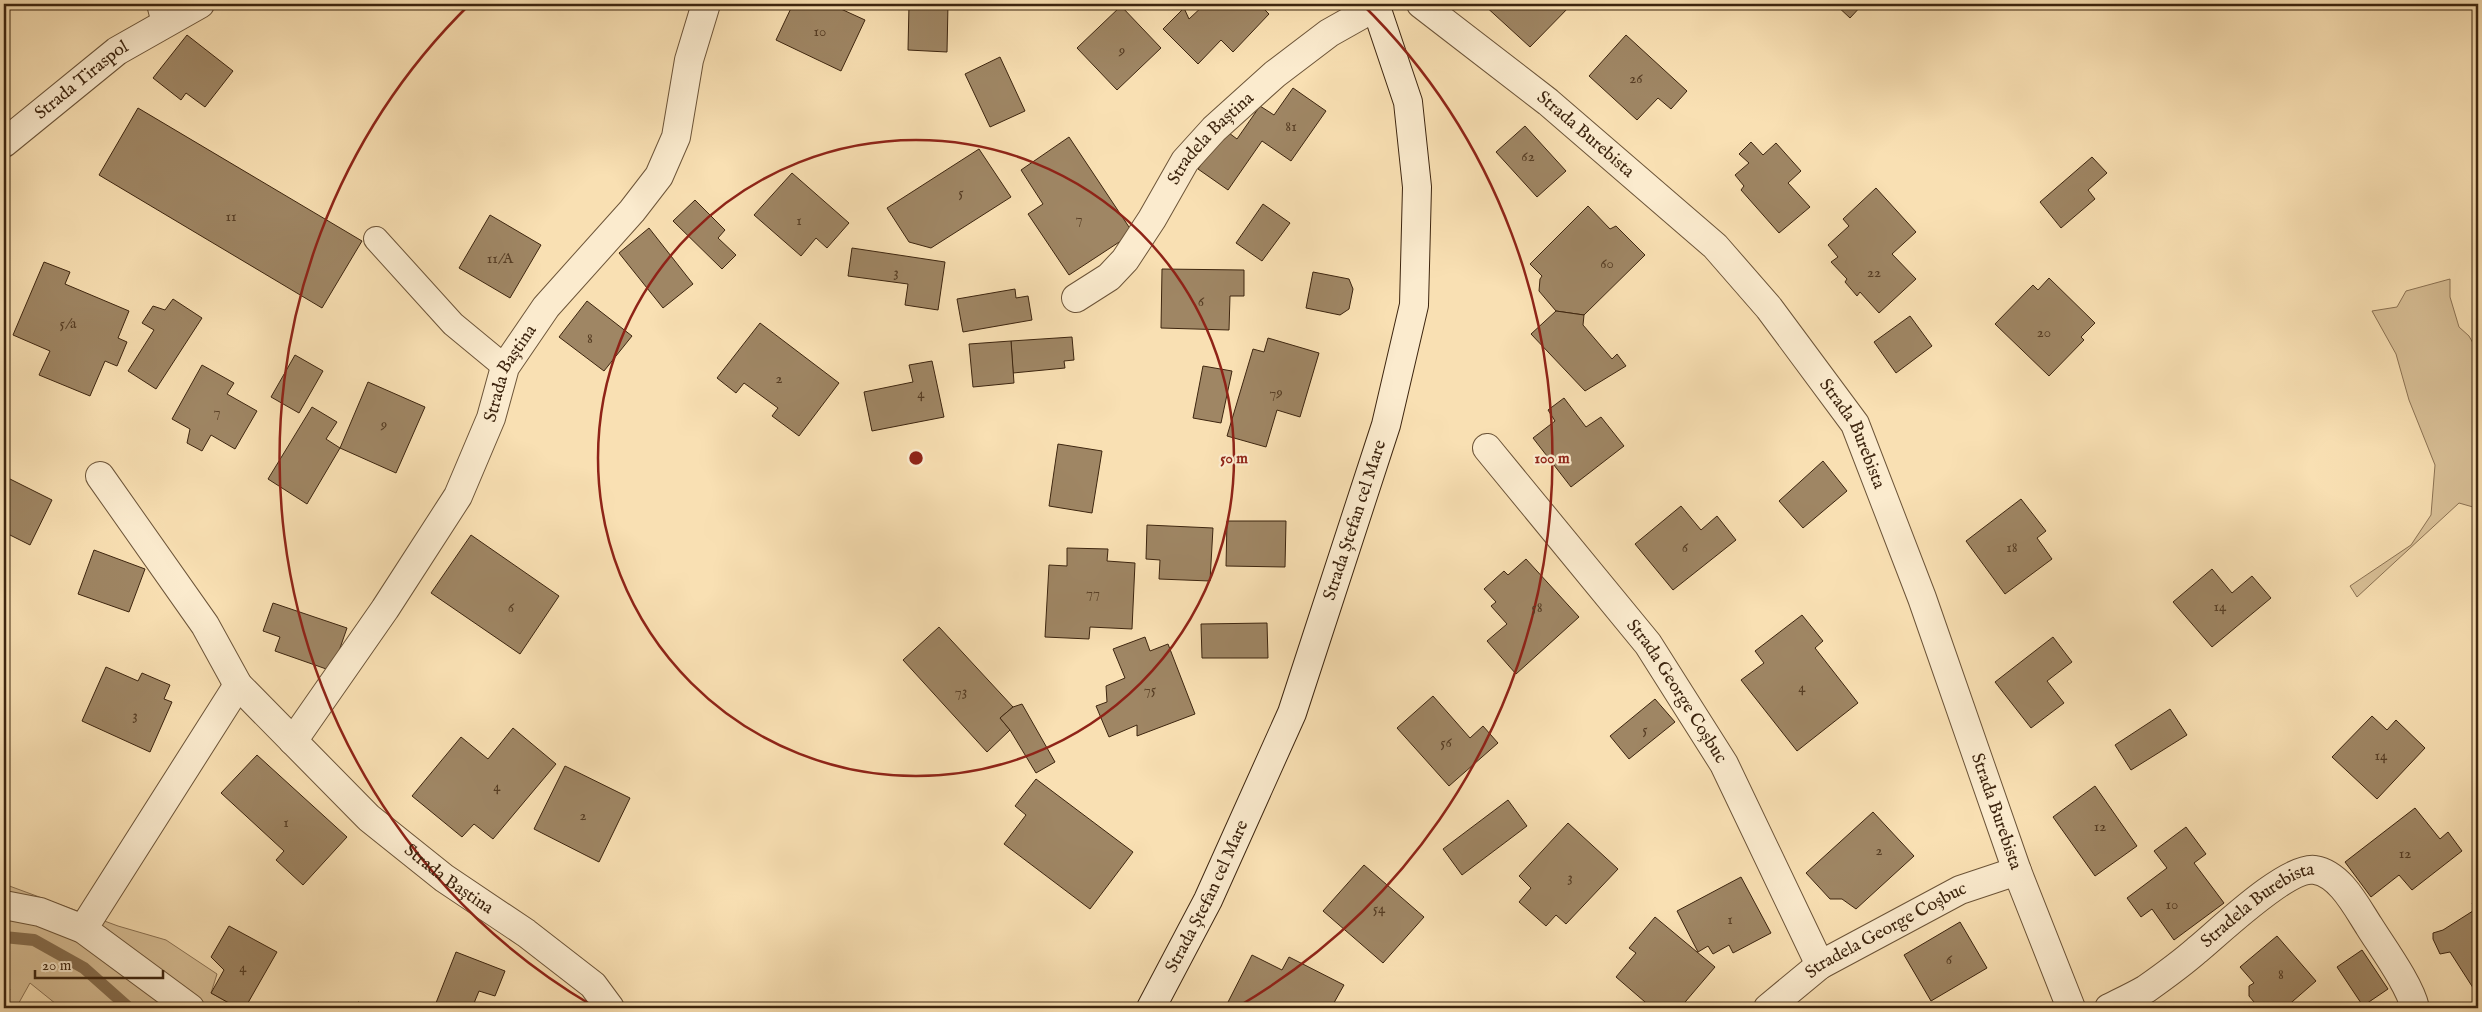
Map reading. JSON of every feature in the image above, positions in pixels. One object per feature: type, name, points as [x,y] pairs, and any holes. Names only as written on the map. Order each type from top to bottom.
[{"type":"street","name":"Strada Tiraspol","points":[[4,144],[162,14],[200,4]]},
{"type":"street","name":"Strada Baștina","points":[[293,741],[385,609],[458,496],[491,418],[505,367],[546,307],[632,211],[659,176],[676,137],[689,60],[706,4]]},
{"type":"street","name":"Strada Burebista","points":[[1424,4],[1548,102],[1716,246],[1769,308],[1855,424],[1922,598],[2017,871],[2071,1008]]},
{"type":"street","name":"Stradela Baștina","points":[[1076,298],[1109,277],[1125,260],[1152,219],[1185,161],[1214,130],[1291,62],[1330,33],[1376,5]]},
{"type":"street","name":"Strada Ștefan cel Mare","points":[[1151,1008],[1208,900],[1292,713],[1386,425],[1414,305],[1418,188],[1408,102],[1376,5]]},
{"type":"street","name":"Strada George Coșbuc","points":[[1486,448],[1648,644],[1724,764],[1820,965]]},
{"type":"street","name":"Strada Baștina","points":[[100,476],[205,625],[238,685],[369,818],[444,878],[526,933],[593,985],[610,1008]]},
{"type":"street","points":[[83,929],[238,685]]},
{"type":"street","name":"Stradela Burebista","points":[[2109,1008],[2145,989],[2196,951],[2230,921],[2277,885],[2300,872],[2314,870],[2336,880],[2360,912],[2390,960],[2415,1008]]},
{"type":"street","name":"Stradela George Coșbuc","points":[[1768,1008],[1820,965],[1960,890],[2017,871]]},
{"type":"street","points":[[4,905],[40,912],[83,929],[190,1008]]},
{"type":"lane","points":[[376,239],[454,324],[505,367]]},
{"type":"shaded area","points":[[2450,279],[2450,297],[2459,327],[2469,336],[2478,352],[2478,513],[2473,507],[2459,503],[2357,597],[2350,586],[2411,545],[2431,515],[2435,465],[2409,400],[2396,354],[2372,311],[2397,307],[2406,291]]},
{"type":"shaded area","points":[[4,884],[118,926],[166,940],[217,974],[211,993],[238,1008],[61,1008],[30,983],[16,1008],[4,1008],[10,989],[4,987]]},
{"type":"building","points":[[793,4],[830,4],[865,20],[841,71],[776,40]]},
{"type":"building","points":[[909,4],[948,4],[947,52],[908,50]]},
{"type":"building","points":[[1205,4],[1259,4],[1269,14],[1233,52],[1221,40],[1198,64],[1163,29],[1184,8],[1189,19]]},
{"type":"building","points":[[1483,4],[1572,4],[1530,47]]},
{"type":"building","points":[[1835,4],[1863,4],[1850,18]]},
{"type":"building","points":[[1121,6],[1161,48],[1117,90],[1077,48]]},
{"type":"building","points":[[187,35],[233,71],[205,107],[186,93],[181,100],[153,78]]},
{"type":"building","points":[[1626,35],[1687,91],[1671,109],[1658,98],[1637,120],[1589,76]]},
{"type":"building","points":[[1000,57],[1025,111],[990,127],[965,74]]},
{"type":"building","points":[[1293,88],[1326,111],[1291,161],[1262,141],[1228,190],[1198,169],[1225,130],[1237,139],[1260,106],[1274,115]]},
{"type":"building","points":[[138,108],[362,241],[322,308],[99,175]]},
{"type":"building","points":[[1525,126],[1566,171],[1537,197],[1496,152]]},
{"type":"building","points":[[1069,137],[1133,233],[1069,275],[1028,214],[1043,204],[1021,170]]},
{"type":"building","points":[[1751,142],[1763,155],[1776,143],[1801,171],[1788,183],[1810,207],[1779,233],[1741,190],[1744,186],[1735,175],[1749,163],[1739,154]]},
{"type":"building","points":[[979,149],[1011,197],[931,248],[909,242],[887,208]]},
{"type":"building","points":[[2092,157],[2107,173],[2088,190],[2095,199],[2061,228],[2040,202]]},
{"type":"building","points":[[792,173],[849,223],[827,248],[816,238],[801,256],[754,215]]},
{"type":"building","points":[[1876,188],[1916,232],[1892,254],[1916,279],[1879,313],[1860,292],[1857,296],[1845,282],[1847,279],[1831,262],[1838,257],[1828,245],[1849,226],[1843,219]]},
{"type":"building","points":[[695,200],[725,230],[718,238],[736,255],[722,269],[673,221]]},
{"type":"building","points":[[1263,204],[1290,223],[1262,261],[1236,243]]},
{"type":"building","points":[[1588,206],[1610,229],[1616,226],[1645,255],[1584,315],[1556,311],[1539,291],[1542,276],[1530,264]]},
{"type":"building","points":[[490,215],[541,245],[510,298],[459,268]]},
{"type":"building","points":[[649,228],[693,284],[663,308],[619,253]]},
{"type":"building","points":[[852,248],[945,262],[938,310],[905,305],[908,284],[848,276]]},
{"type":"building","points":[[44,262],[70,272],[65,284],[129,311],[118,338],[127,342],[117,366],[105,361],[90,396],[39,375],[50,351],[13,335]]},
{"type":"building","points":[[1162,269],[1244,270],[1244,296],[1230,296],[1229,330],[1161,328]]},
{"type":"building","points":[[1313,272],[1349,279],[1353,289],[1349,309],[1340,315],[1306,308]]},
{"type":"building","points":[[2049,278],[2095,323],[2081,337],[2084,340],[2049,376],[1995,324],[2033,285],[2038,290]]},
{"type":"building","points":[[1015,289],[1016,298],[1028,296],[1032,320],[963,332],[957,299]]},
{"type":"building","points":[[173,299],[202,318],[156,389],[128,371],[154,330],[142,323],[153,306],[165,310]]},
{"type":"building","points":[[587,301],[632,336],[604,371],[559,337]]},
{"type":"building","points":[[1556,311],[1584,315],[1583,325],[1612,359],[1617,354],[1626,366],[1585,391],[1531,334]]},
{"type":"building","points":[[1910,316],[1932,346],[1896,373],[1874,342]]},
{"type":"building","points":[[760,323],[839,383],[799,436],[772,416],[778,408],[744,383],[736,393],[717,378]]},
{"type":"building","points":[[1072,337],[1074,360],[1064,361],[1065,368],[1013,373],[1011,341]]},
{"type":"building","points":[[1268,338],[1319,353],[1300,417],[1277,410],[1266,447],[1227,436],[1253,349],[1264,352]]},
{"type":"building","points":[[1011,341],[1014,383],[973,387],[969,344]]},
{"type":"building","points":[[295,355],[323,371],[299,413],[271,397]]},
{"type":"building","points":[[932,361],[944,417],[872,431],[864,392],[913,382],[909,365]]},
{"type":"building","points":[[202,365],[234,383],[227,394],[257,411],[235,449],[211,435],[202,451],[187,443],[190,429],[172,419]]},
{"type":"building","points":[[1203,366],[1232,371],[1221,423],[1193,418]]},
{"type":"building","points":[[368,382],[425,407],[396,473],[340,448]]},
{"type":"building","points":[[1564,398],[1586,427],[1601,417],[1624,446],[1571,487],[1533,438],[1555,421],[1548,410]]},
{"type":"building","points":[[312,407],[337,422],[326,439],[340,448],[307,504],[268,479]]},
{"type":"building","points":[[1058,444],[1102,451],[1092,513],[1049,506]]},
{"type":"building","points":[[1823,461],[1847,491],[1803,528],[1779,501]]},
{"type":"building","points":[[4,476],[52,500],[30,545],[4,532]]},
{"type":"building","points":[[2021,499],[2046,531],[2037,538],[2052,559],[2005,594],[1966,541]]},
{"type":"building","points":[[1681,506],[1701,530],[1717,516],[1736,540],[1673,590],[1635,544]]},
{"type":"building","points":[[1227,521],[1286,521],[1285,567],[1226,566]]},
{"type":"building","points":[[1147,525],[1213,528],[1210,581],[1159,579],[1160,560],[1146,559]]},
{"type":"building","points":[[471,535],[559,596],[520,654],[431,593]]},
{"type":"building","points":[[1067,548],[1108,549],[1107,561],[1135,563],[1132,629],[1090,627],[1089,639],[1045,637],[1049,565],[1067,566]]},
{"type":"building","points":[[94,550],[145,569],[129,612],[78,594]]},
{"type":"building","points":[[1526,559],[1579,617],[1516,674],[1487,641],[1507,624],[1491,606],[1496,602],[1484,589],[1504,571],[1508,575]]},
{"type":"building","points":[[2212,569],[2232,593],[2252,576],[2271,598],[2212,647],[2173,602]]},
{"type":"building","points":[[273,603],[347,628],[332,671],[275,651],[280,637],[263,631]]},
{"type":"building","points":[[1802,615],[1823,641],[1815,648],[1858,703],[1797,751],[1741,680],[1764,663],[1755,651]]},
{"type":"building","points":[[1267,623],[1268,658],[1202,658],[1201,624]]},
{"type":"building","points":[[939,627],[1013,707],[1000,718],[1010,730],[987,752],[903,660]]},
{"type":"building","points":[[1145,637],[1150,651],[1168,644],[1195,714],[1137,736],[1137,725],[1109,737],[1096,706],[1107,702],[1106,686],[1125,678],[1113,649]]},
{"type":"building","points":[[2053,637],[2072,662],[2047,681],[2064,703],[2031,728],[1995,682]]},
{"type":"building","points":[[106,667],[138,681],[142,673],[170,685],[164,699],[172,702],[150,752],[82,721]]},
{"type":"building","points":[[1433,696],[1470,738],[1483,726],[1498,743],[1449,786],[1397,728]]},
{"type":"building","points":[[1655,699],[1675,722],[1629,759],[1610,736]]},
{"type":"building","points":[[1022,704],[1055,762],[1036,773],[1010,730],[1000,718],[1013,707]]},
{"type":"building","points":[[2170,709],[2187,735],[2131,770],[2115,745]]},
{"type":"building","points":[[2372,716],[2387,730],[2396,720],[2425,748],[2377,799],[2332,757]]},
{"type":"building","points":[[513,728],[556,764],[493,839],[474,824],[462,837],[412,796],[461,737],[488,759]]},
{"type":"building","points":[[257,755],[347,837],[303,885],[276,860],[284,851],[221,793]]},
{"type":"building","points":[[565,766],[630,798],[599,862],[534,829]]},
{"type":"building","points":[[1036,779],[1133,852],[1090,909],[1004,844],[1026,815],[1015,806]]},
{"type":"building","points":[[2095,786],[2137,846],[2095,876],[2053,817]]},
{"type":"building","points":[[1508,800],[1527,826],[1462,875],[1443,849]]},
{"type":"building","points":[[2415,808],[2440,839],[2448,832],[2462,851],[2412,890],[2399,875],[2371,897],[2345,862]]},
{"type":"building","points":[[1873,812],[1914,856],[1856,909],[1842,899],[1830,899],[1806,873]]},
{"type":"building","points":[[1568,823],[1618,869],[1566,924],[1556,915],[1546,926],[1519,902],[1531,888],[1519,876]]},
{"type":"building","points":[[2186,827],[2206,854],[2194,863],[2224,903],[2174,940],[2152,909],[2141,917],[2127,898],[2167,868],[2154,851]]},
{"type":"building","points":[[1364,865],[1424,917],[1383,963],[1323,911]]},
{"type":"building","points":[[1741,877],[1771,933],[1733,953],[1729,945],[1713,954],[1708,946],[1698,952],[1677,911]]},
{"type":"building","points":[[2478,899],[2477,994],[2450,952],[2440,954],[2433,939],[2433,933],[2443,930],[2476,909],[2472,903]]},
{"type":"building","points":[[1655,917],[1715,967],[1680,1008],[1652,1008],[1616,977],[1636,953],[1629,948]]},
{"type":"building","points":[[1960,922],[1987,968],[1931,1001],[1904,955]]},
{"type":"building","points":[[229,926],[277,952],[245,1008],[238,1008],[211,993],[224,970],[211,957]]},
{"type":"building","points":[[2277,936],[2316,981],[2285,1008],[2259,1008],[2249,996],[2249,986],[2254,983],[2240,967]]},
{"type":"building","points":[[2362,950],[2388,989],[2363,1006],[2337,967]]},
{"type":"building","points":[[456,952],[505,971],[495,996],[479,991],[472,1008],[434,1008]]},
{"type":"building","points":[[1252,955],[1282,970],[1289,957],[1344,985],[1331,1008],[1225,1008]]},
{"type":"building","points":[[358,1002],[376,1008],[356,1008]]},
{"type":"waterway","points":[[4,937],[34,940],[84,968],[129,1008]]}]
